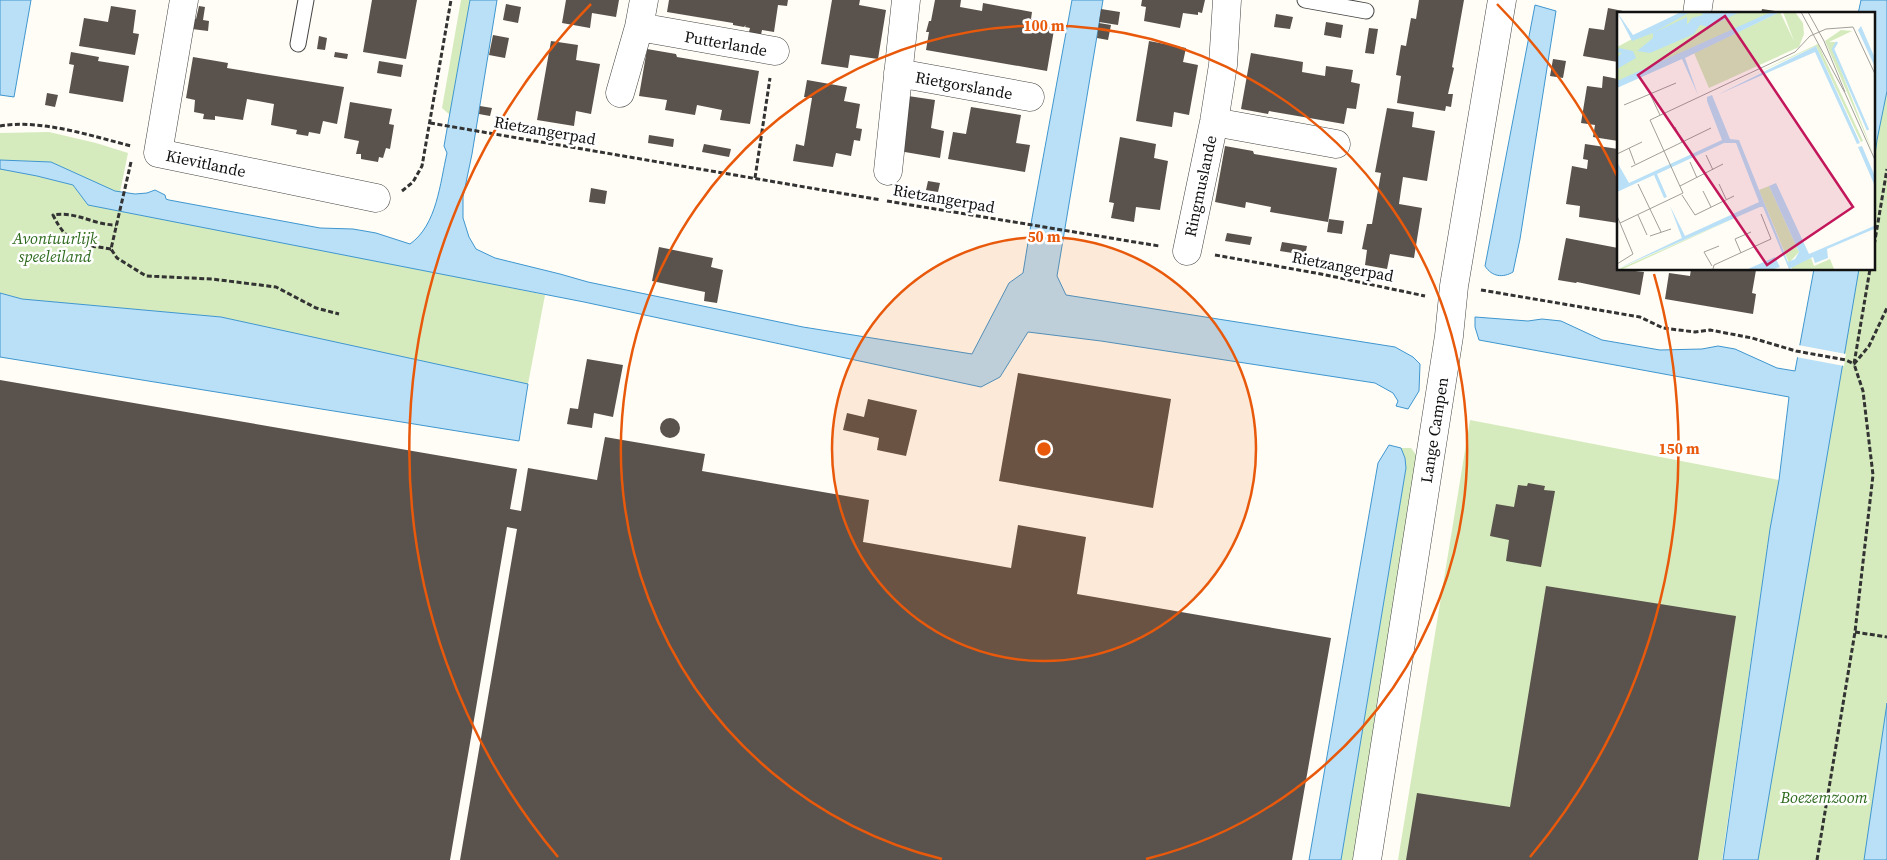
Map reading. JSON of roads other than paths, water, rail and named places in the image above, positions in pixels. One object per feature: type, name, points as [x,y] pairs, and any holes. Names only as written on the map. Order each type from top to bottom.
[{"type":"street","name":"Kievitlande","points":[[184,0],[146,150],[376,198]]},
{"type":"street","points":[[620,93],[639,28],[644,0]]},
{"type":"street","name":"Rietgorslande","points":[[888,171],[906,0]]},
{"type":"street","name":"Ringmuslande","points":[[1187,251],[1214,122],[1223,65],[1227,0]]},
{"type":"street","name":"Lange Campen","points":[[1367,860],[1417,542],[1453,293],[1502,0]]},
{"type":"street","name":"Putterlande","points":[[639,28],[775,50]]},
{"type":"street","name":"Rietgorslande","points":[[898,73],[1030,96]]},
{"type":"street","name":"Ringmuslande","points":[[1214,122],[1336,144]]},
{"type":"lane","points":[[298,44],[306,0]]},
{"type":"lane","points":[[1305,0],[1366,11]]},
{"type":"water","points":[[0,0],[31,0],[14,97],[0,95]]},
{"type":"water","points":[[470,0],[497,0],[472,154],[463,197],[463,218],[469,237],[476,249],[495,258],[588,282],[803,327],[972,354],[1009,283],[1023,273],[1072,0],[1103,0],[1057,276],[1066,295],[1395,347],[1413,357],[1420,364],[1419,391],[1408,409],[1396,406],[1398,401],[1393,393],[1375,383],[1101,341],[1028,332],[1000,377],[981,387],[584,302],[88,205],[73,185],[0,169],[0,160],[51,162],[115,191],[135,194],[155,190],[165,195],[166,199],[169,200],[320,228],[353,229],[376,233],[410,244],[426,226],[436,203],[447,153],[444,146]]},
{"type":"water","points":[[1861,0],[1887,0],[1887,91],[1874,162],[1874,12],[1858,12]]},
{"type":"water","points":[[1535,5],[1556,11],[1520,239],[1513,272],[1502,276],[1494,274],[1485,266]]},
{"type":"water","points":[[1814,270],[1859,270],[1758,860],[1723,860],[1770,529],[1779,480],[1789,397],[1479,340],[1475,327],[1475,317],[1528,321],[1542,319],[1561,321],[1602,340],[1660,350],[1702,349],[1718,346],[1735,349],[1777,368],[1795,371]]},
{"type":"water","points":[[0,293],[22,299],[221,317],[528,384],[519,441],[0,357]]},
{"type":"water","points":[[1389,445],[1401,448],[1406,468],[1341,860],[1309,860],[1378,463]]},
{"type":"water","points":[[1887,703],[1887,860],[1864,860]]},
{"type":"park label","name":"Avontuurlijk speeleiland","points":[[55,247]]},
{"type":"park label","name":"Boezemzoom","points":[[1824,797]]}]
